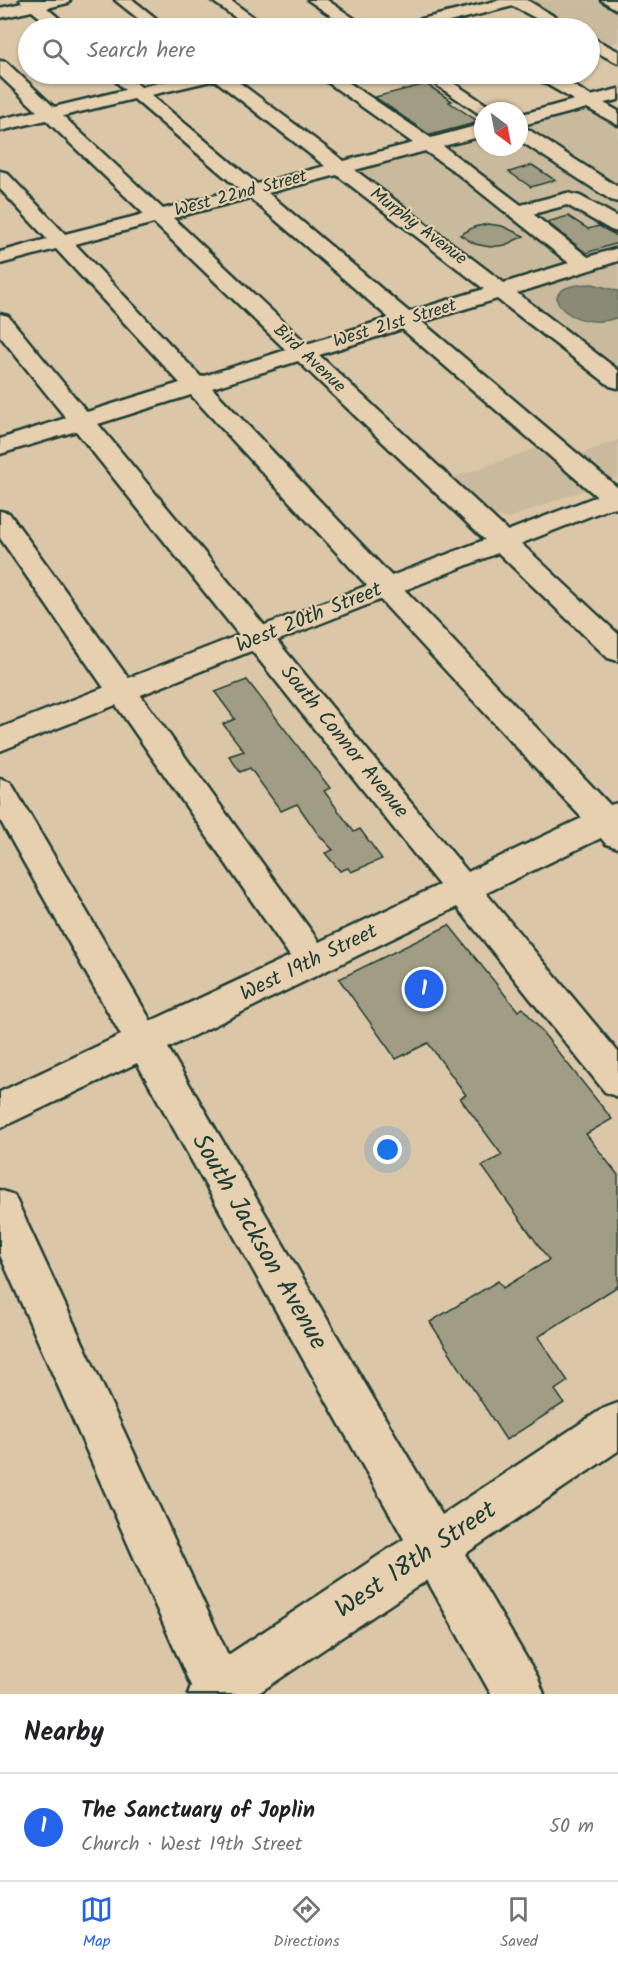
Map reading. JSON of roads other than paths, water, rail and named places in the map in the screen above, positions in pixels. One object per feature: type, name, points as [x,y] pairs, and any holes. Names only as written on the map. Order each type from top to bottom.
[{"type":"street","points":[[0,13],[31,3],[62,0]]},
{"type":"street","points":[[123,0],[147,18]]},
{"type":"street","points":[[219,0],[245,18]]},
{"type":"street","points":[[316,0],[344,18]]},
{"type":"street","points":[[431,6],[450,18],[516,0],[548,18]]},
{"type":"street","points":[[609,0],[618,5]]},
{"type":"street","points":[[31,3],[50,18]]},
{"type":"street","points":[[600,48],[618,58]]},
{"type":"street","name":"Bird Avenue","points":[[0,66],[18,83]]},
{"type":"street","name":"Bird Avenue","points":[[19,84],[618,651]]},
{"type":"street","points":[[129,84],[617,498]]},
{"type":"street","points":[[0,124],[174,84]]},
{"type":"street","name":"Murphy Avenue","points":[[231,84],[618,381]]},
{"type":"street","points":[[340,84],[429,144],[585,265]]},
{"type":"street","points":[[445,84],[474,103]]},
{"type":"street","points":[[559,84],[618,119]]},
{"type":"street","points":[[528,119],[618,94]]},
{"type":"street","name":"West 22nd Street","points":[[0,258],[474,132]]},
{"type":"street","points":[[528,138],[618,196]]},
{"type":"street","points":[[0,177],[386,588],[614,824]]},
{"type":"street","points":[[517,212],[567,199],[573,200],[618,226]]},
{"type":"street","name":"West 21st Street","points":[[0,447],[618,254]]},
{"type":"street","name":"South Connor Avenue","points":[[0,321],[618,1080]]},
{"type":"street","name":"West 20th Street","points":[[0,740],[617,498]]},
{"type":"street","points":[[0,519],[313,962]]},
{"type":"street","name":"South Jackson Avenue","points":[[0,791],[519,1694]]},
{"type":"street","name":"West 19th Street","points":[[0,1111],[464,889],[614,824]]},
{"type":"street","points":[[0,1209],[217,1693]]},
{"type":"street","name":"West 18th Street","points":[[217,1693],[618,1425]]},
{"type":"place","name":"The Sanctuary of Joplin","points":[[424,989]]}]
